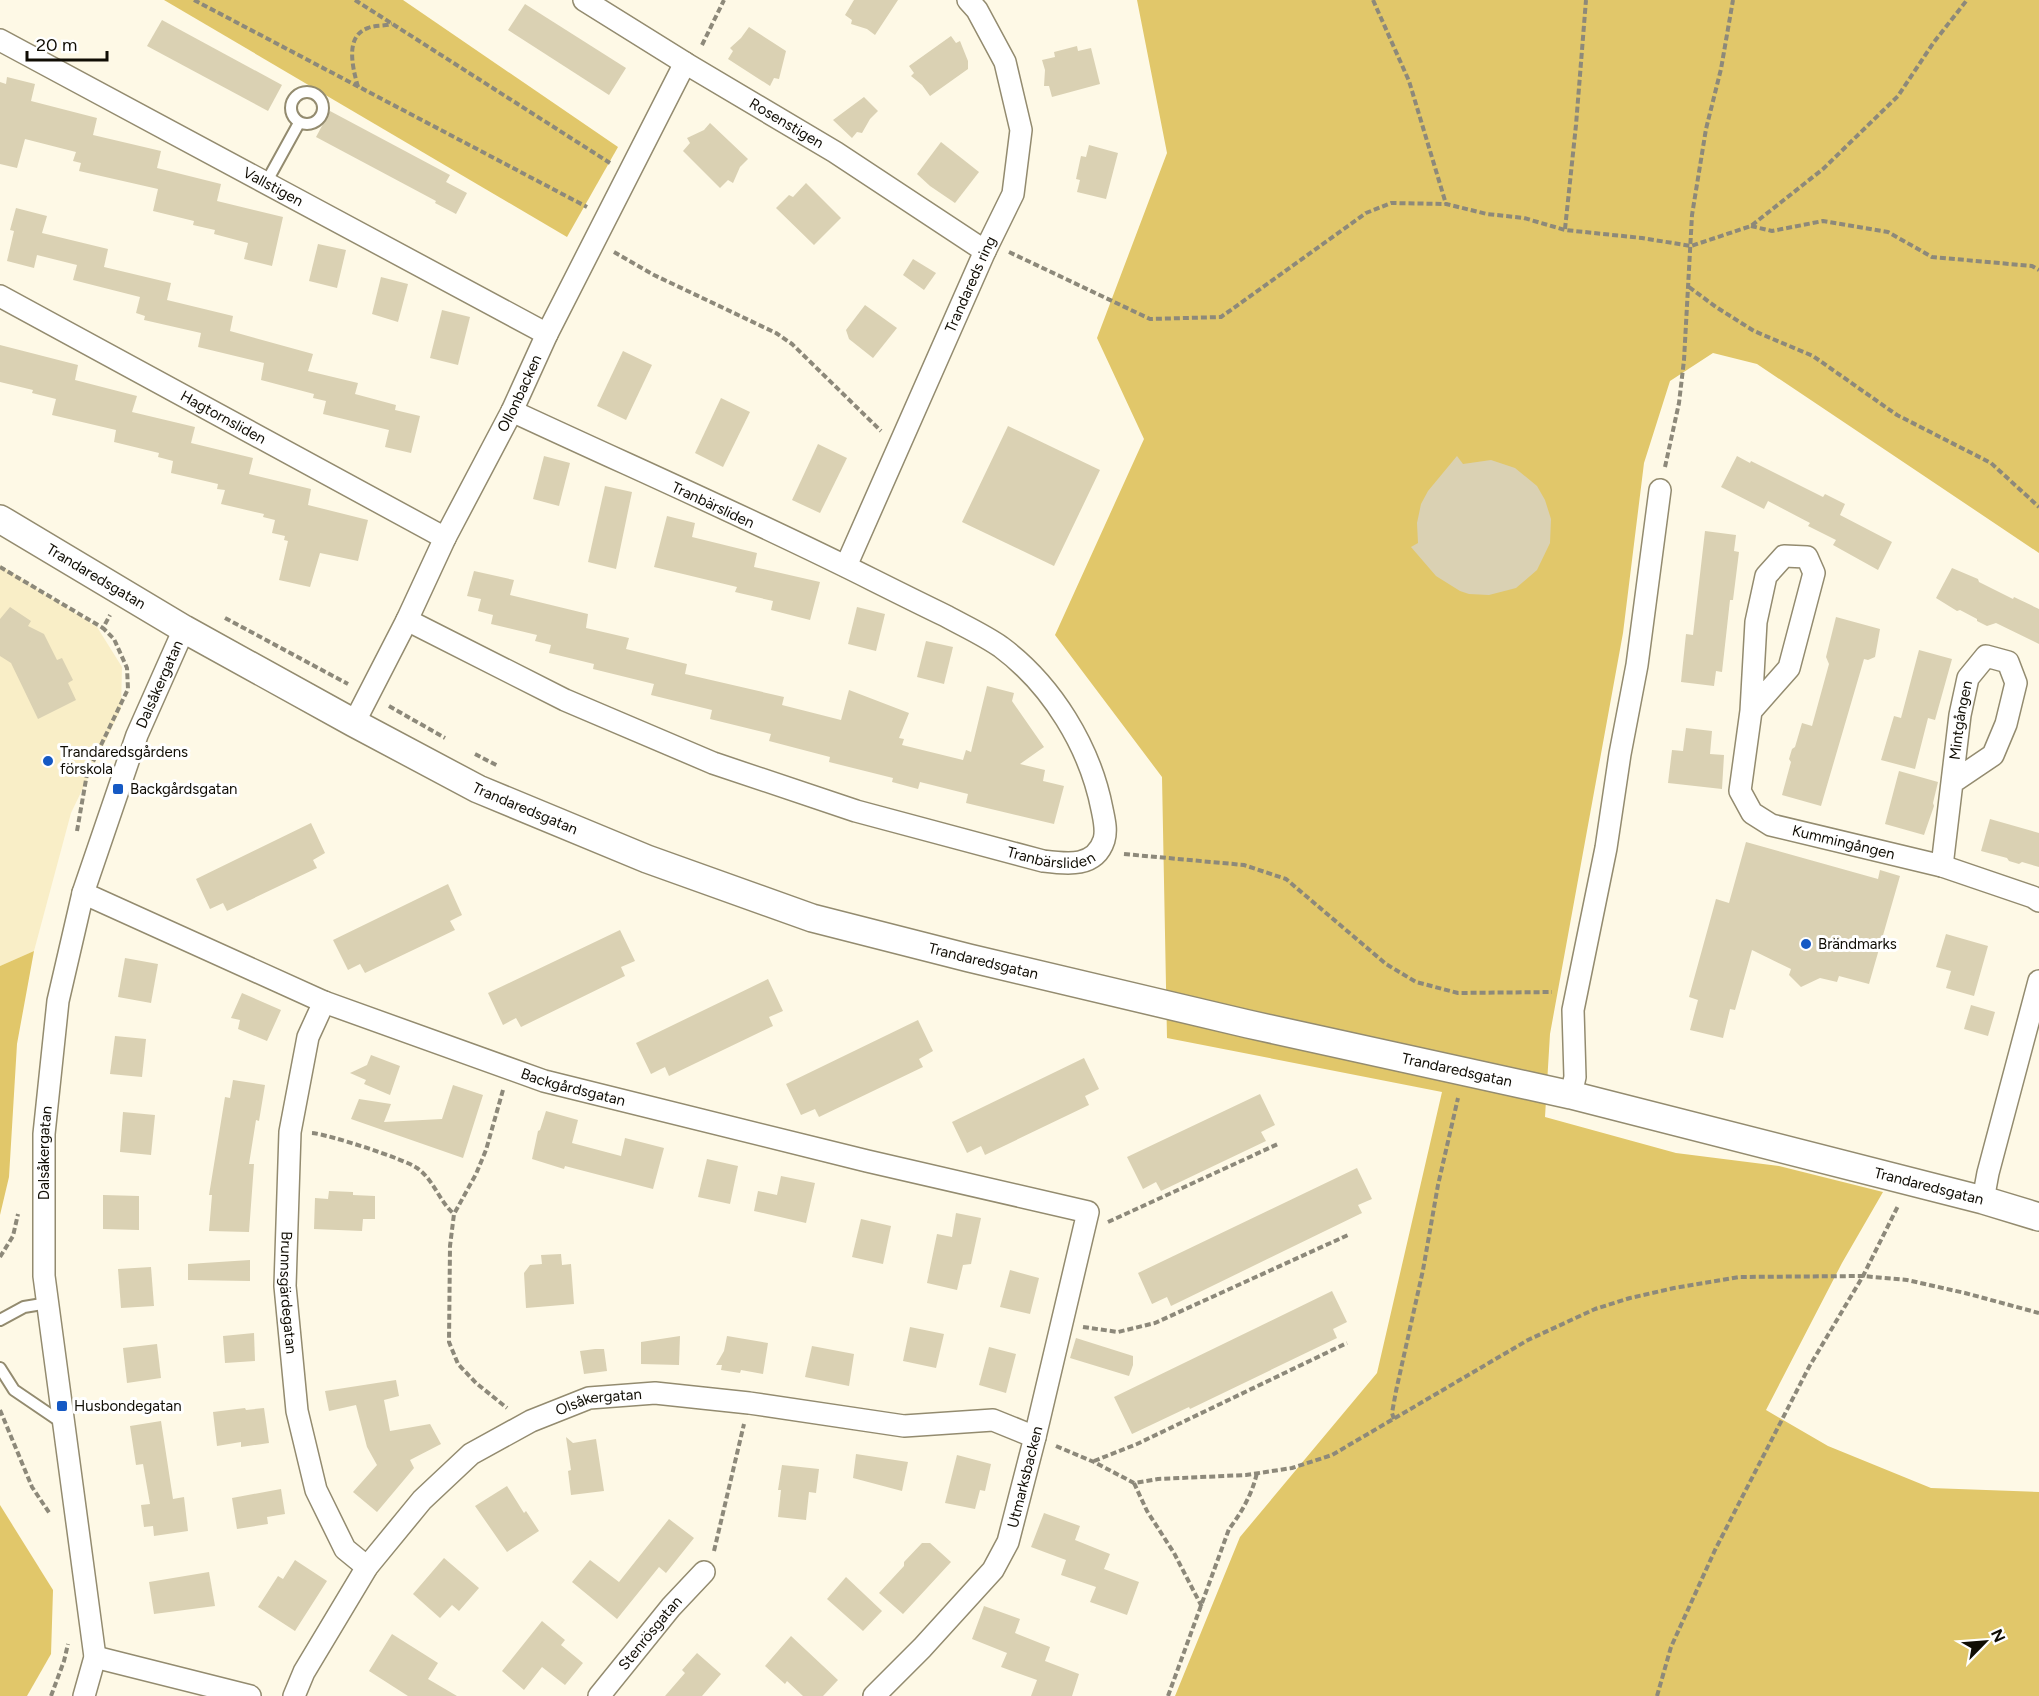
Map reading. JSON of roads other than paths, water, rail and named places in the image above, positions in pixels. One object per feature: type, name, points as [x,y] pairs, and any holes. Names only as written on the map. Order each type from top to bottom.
[{"type":"street","name":"Rosenstigen","points":[[584,0],[987,247]]},
{"type":"street","name":"Trandareds ring","points":[[846,566],[987,247],[1013,194],[1021,130],[1005,62],[977,10],[968,0]]},
{"type":"street","name":"Vallstigen","points":[[0,40],[267,181],[547,334]]},
{"type":"street","name":"Ollonbacken","points":[[354,723],[370,696],[445,538],[512,411],[547,334],[606,217],[688,65]]},
{"type":"street","name":"Hagtornsliden","points":[[0,296],[445,538]]},
{"type":"street","name":"Tranbärsliden","points":[[407,620],[565,700],[713,763],[845,807],[1043,861],[1065,864],[1081,863],[1091,859],[1099,851],[1106,828],[1098,790],[1090,769],[1062,714],[1034,678],[1001,647],[979,633],[846,566],[512,411]]},
{"type":"street","points":[[1571,1095],[1575,1077],[1573,1010],[1606,848],[1620,754],[1637,664],[1660,490]]},
{"type":"street","name":"Trandaredsgatan","points":[[0,519],[184,629],[478,789],[647,859],[812,918],[1004,966],[1571,1095],[1911,1181],[2039,1217]]},
{"type":"street","name":"Kummingången","points":[[1751,711],[1789,668],[1814,573],[1807,557],[1784,556],[1766,576],[1756,622],[1751,711],[1740,790],[1752,813],[1772,825],[1942,866],[2039,901]]},
{"type":"street","name":"Dalsåkergatan","points":[[84,1696],[95,1657],[44,1276],[44,1134],[58,1001],[83,892],[137,735],[184,629]]},
{"type":"street","name":"Mintgången","points":[[1942,866],[1960,715],[1968,678],[1986,656],[2008,662],[2016,683],[2006,724],[1993,755],[1953,782]]},
{"type":"street","name":"Backgårdsgatan","points":[[83,892],[324,1002],[544,1081],[1086,1220]]},
{"type":"street","points":[[1983,1200],[1988,1173],[2039,981]]},
{"type":"street","name":"Brunnsgärdegatan","points":[[324,1002],[309,1037],[290,1132],[285,1286],[297,1411],[316,1490],[345,1549],[367,1567]]},
{"type":"street","name":"Utmarksbacken","points":[[874,1696],[993,1570],[1008,1542],[1086,1220]]},
{"type":"street","name":"Olsåkergatan","points":[[294,1696],[304,1672],[367,1567],[422,1500],[471,1454],[523,1426],[589,1398],[655,1394],[749,1403],[904,1426],[993,1420],[1035,1437]]},
{"type":"street","name":"Stenrösgatan","points":[[598,1696],[671,1607],[704,1572]]},
{"type":"street","points":[[95,1657],[250,1696]]},
{"type":"lane","points":[[267,181],[299,123]]},
{"type":"lane","points":[[0,1320],[24,1307],[48,1303]]},
{"type":"lane","points":[[0,1368],[14,1390],[64,1424]]},
{"type":"place","name":"Trandaredsgårdens förskola","points":[[48,761]]},
{"type":"place","name":"Backgårdsgatan","points":[[118,789]]},
{"type":"place","name":"Brändmarks","points":[[1806,944]]},
{"type":"place","name":"Husbondegatan","points":[[62,1406]]}]
